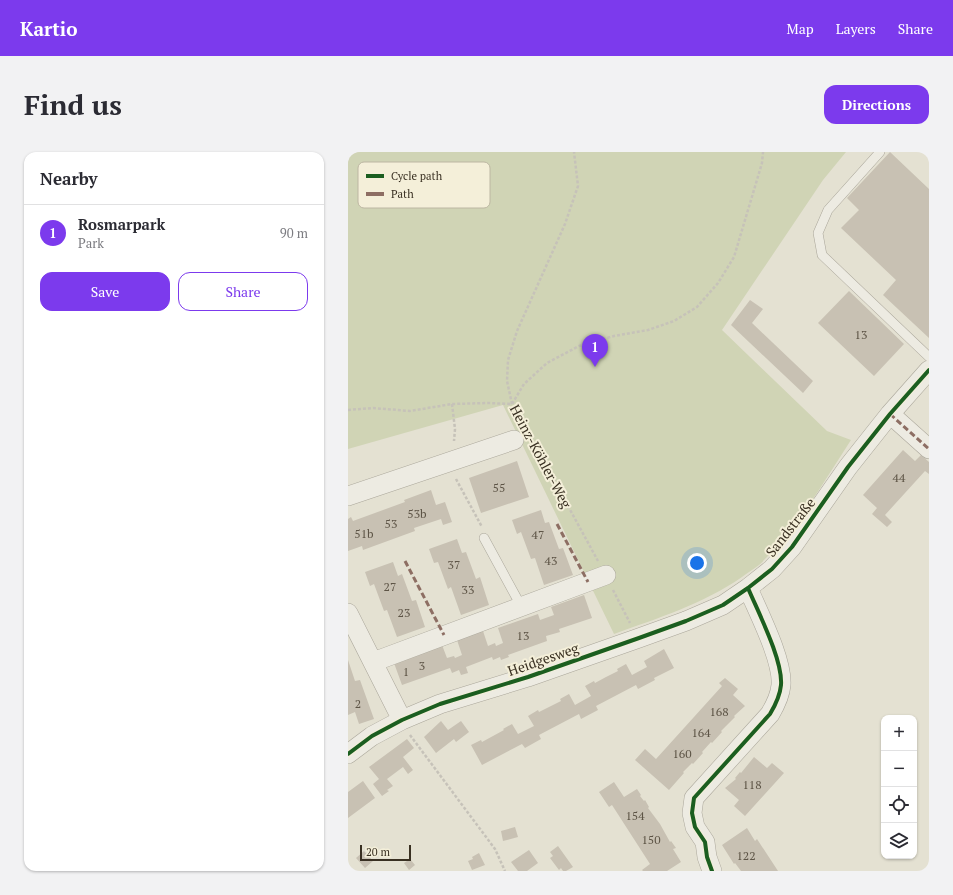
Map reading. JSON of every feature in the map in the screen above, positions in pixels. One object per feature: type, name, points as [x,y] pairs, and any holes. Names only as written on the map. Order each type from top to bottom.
[{"type":"street","name":"Sandstraße","points":[[748,588],[772,568],[792,547],[848,467],[890,414],[929,370]]},
{"type":"street","points":[[890,414],[929,449]]},
{"type":"street","points":[[348,496],[523,435]]},
{"type":"street","points":[[373,662],[606,575]]},
{"type":"street","points":[[712,871],[707,856],[705,842],[695,827],[692,812],[694,798],[770,714],[778,702],[781,685],[780,671],[776,655],[748,588]]},
{"type":"street","name":"Heidgesweg","points":[[348,754],[372,736],[402,720],[440,704],[528,677],[686,621],[723,605],[748,588]]},
{"type":"street","points":[[348,613],[402,720]]},
{"type":"lane","points":[[880,152],[828,210],[818,232],[822,255],[929,357]]},
{"type":"lane","points":[[484,538],[521,606]]},
{"type":"path","points":[[348,410],[373,408],[410,411],[452,404],[512,404],[524,384],[547,363],[579,346],[614,336],[648,330],[674,321],[697,307],[718,283],[734,257],[762,164],[763,152]]},
{"type":"path","points":[[402,720],[411,736],[495,849],[505,871]]},
{"type":"green space","points":[[348,152],[846,152],[823,180],[722,330],[827,431],[851,440],[809,505],[773,551],[759,565],[727,587],[680,610],[614,634],[503,405],[348,449]]},
{"type":"building","points":[[890,152],[929,189],[929,338],[883,295],[896,280],[841,228],[859,210],[847,198]]},
{"type":"building","points":[[849,291],[904,344],[874,376],[818,323]]},
{"type":"building","points":[[750,300],[763,309],[752,323],[813,381],[803,393],[731,325]]},
{"type":"building","points":[[903,450],[915,461],[921,455],[929,462],[929,474],[925,471],[885,515],[892,522],[887,527],[872,514],[877,508],[863,495]]},
{"type":"building","points":[[517,461],[529,497],[481,513],[469,478]]},
{"type":"building","points":[[431,490],[436,505],[445,502],[452,522],[443,525],[441,519],[414,528],[415,531],[363,550],[362,546],[348,551],[348,519],[351,517],[353,521],[405,502],[404,500]]},
{"type":"building","points":[[541,510],[545,523],[549,522],[559,549],[563,548],[573,575],[544,585],[535,558],[531,559],[521,532],[517,534],[512,520]]},
{"type":"building","points":[[457,539],[462,553],[466,552],[476,579],[480,577],[489,605],[461,615],[451,587],[448,589],[438,562],[434,563],[429,549]]},
{"type":"building","points":[[393,562],[398,576],[402,574],[412,601],[416,600],[425,627],[397,637],[387,610],[384,611],[374,584],[370,586],[365,572]]},
{"type":"building","points":[[584,595],[592,618],[559,629],[560,632],[546,636],[547,641],[508,655],[509,657],[501,660],[500,657],[493,660],[492,657],[466,667],[468,673],[461,675],[459,670],[452,673],[450,668],[402,685],[394,663],[442,645],[447,658],[454,656],[455,658],[462,655],[457,640],[483,631],[488,646],[495,643],[496,646],[503,643],[498,628],[538,614],[540,620],[554,615],[551,607]]},
{"type":"building","points":[[664,649],[674,668],[654,678],[655,680],[638,689],[636,685],[596,706],[598,710],[581,719],[579,714],[539,735],[541,739],[525,748],[522,744],[482,765],[471,745],[481,740],[482,742],[512,724],[518,734],[534,726],[528,716],[538,710],[539,712],[561,701],[560,699],[569,694],[575,705],[591,696],[585,686],[594,681],[595,683],[618,671],[617,669],[626,664],[632,675],[647,667],[644,661]]},
{"type":"building","points":[[348,660],[355,681],[360,680],[374,719],[359,724],[355,712],[348,715]]},
{"type":"building","points":[[725,678],[738,689],[733,695],[745,706],[734,716],[735,717],[702,752],[703,753],[693,764],[692,763],[683,772],[684,773],[669,790],[635,760],[645,749],[656,759],[722,686],[719,683]]},
{"type":"building","points":[[441,721],[448,730],[461,721],[469,732],[456,742],[454,739],[436,753],[424,737]]},
{"type":"building","points":[[407,739],[414,748],[403,757],[413,770],[408,774],[403,767],[387,779],[393,786],[382,796],[373,784],[379,779],[369,767]]},
{"type":"building","points":[[754,757],[767,768],[772,763],[784,773],[745,816],[734,806],[739,800],[725,788],[736,779],[735,778]]},
{"type":"building","points":[[363,781],[375,798],[348,818],[348,792]]},
{"type":"building","points":[[614,782],[624,797],[637,789],[670,842],[671,841],[676,848],[673,849],[681,862],[667,871],[642,870],[650,864],[612,805],[609,807],[599,792]]},
{"type":"building","points":[[515,827],[518,837],[503,841],[501,831]]},
{"type":"building","points":[[747,828],[755,841],[757,839],[778,871],[741,871],[735,863],[734,864],[722,845]]},
{"type":"building","points":[[558,846],[573,867],[566,871],[563,871],[561,868],[559,870],[550,858],[553,856],[550,852]]},
{"type":"building","points":[[529,850],[538,863],[527,871],[518,871],[511,862]]},
{"type":"building","points":[[364,851],[373,861],[365,868],[356,858]]},
{"type":"building","points":[[479,853],[485,865],[472,870],[468,861],[473,859],[472,857]]},
{"type":"building","points":[[410,859],[415,865],[409,870],[404,863]]},
{"type":"marked path","points":[[890,414],[929,449]]},
{"type":"marked path","points":[[557,524],[588,582]]},
{"type":"marked path","points":[[405,561],[444,635]]},
{"type":"cycle path","points":[[348,754],[372,736],[402,720],[440,704],[528,677],[686,621],[723,605],[772,569],[792,547],[848,467],[890,414],[929,370]]},
{"type":"cycle path","points":[[712,871],[707,857],[705,842],[695,827],[692,813],[694,798],[770,714],[780,693],[781,675],[778,663],[748,588]]},
{"type":"place","name":"Rosmarpark","points":[[595,367]]}]
